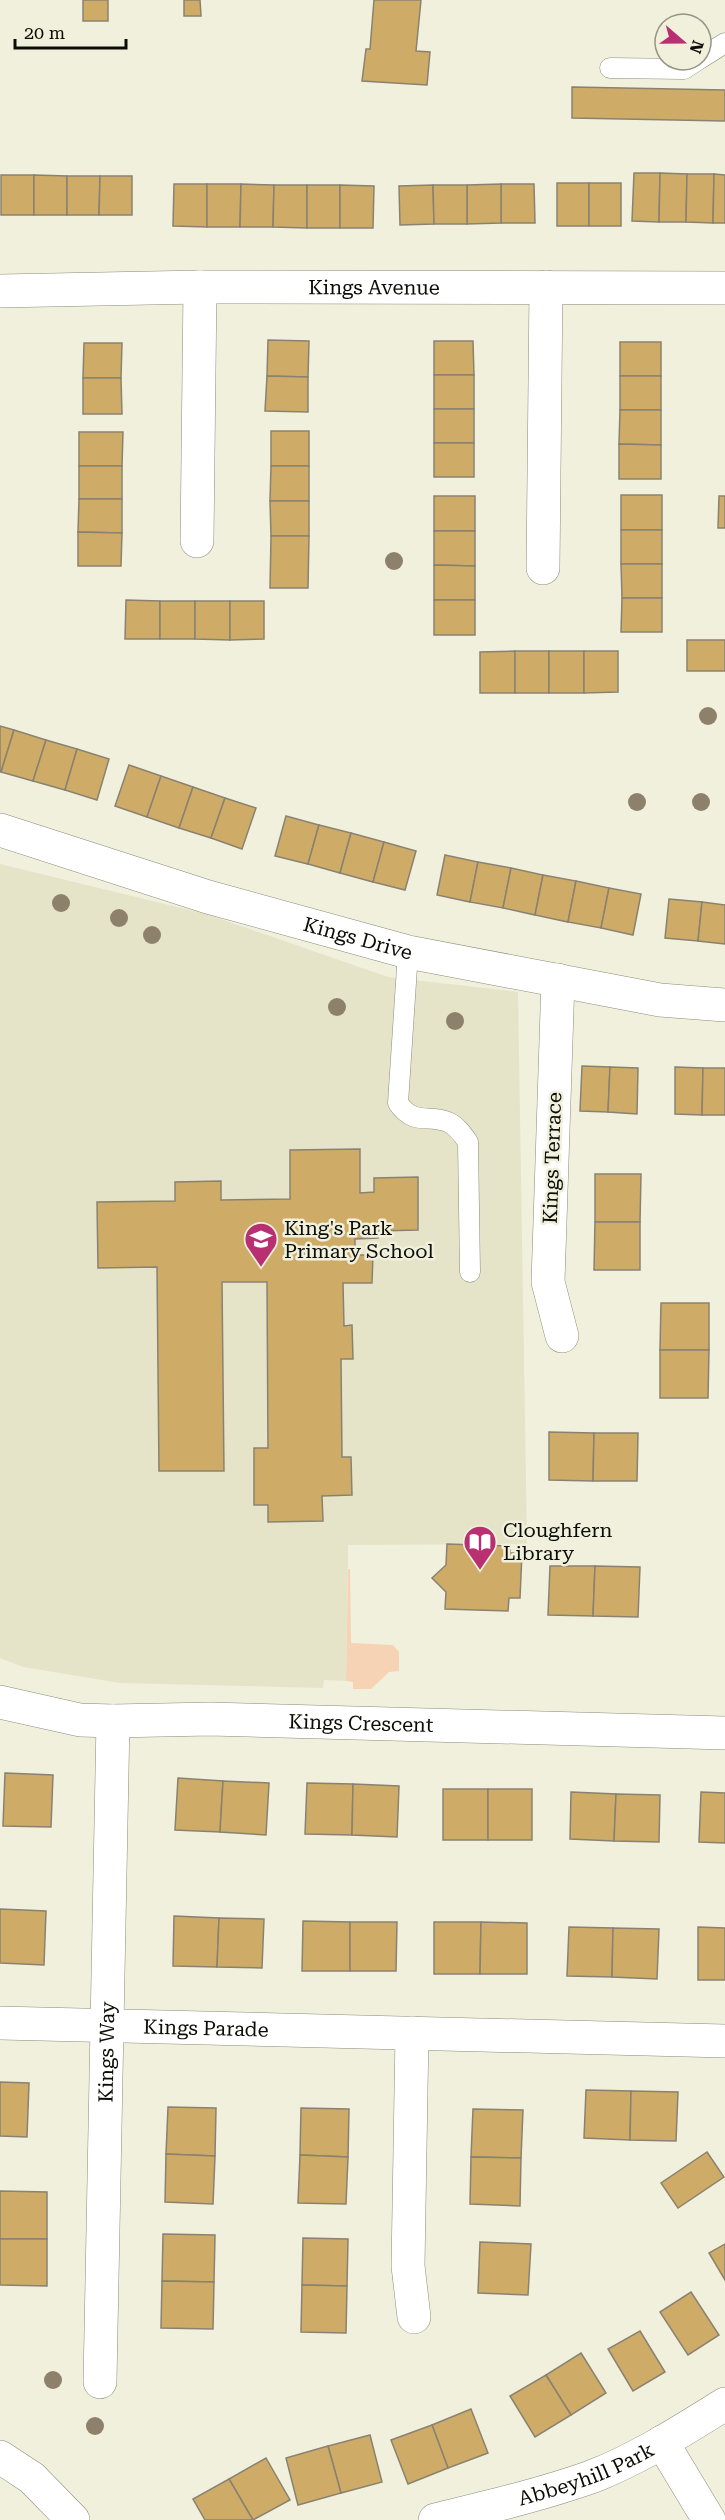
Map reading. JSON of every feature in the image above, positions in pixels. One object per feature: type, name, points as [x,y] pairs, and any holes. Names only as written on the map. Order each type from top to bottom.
[{"type":"street","name":"Kings Avenue","points":[[0,291],[201,287],[725,288]]},
{"type":"street","points":[[197,541],[201,287]]},
{"type":"street","points":[[543,568],[546,287]]},
{"type":"street","name":"Kings Drive","points":[[0,830],[208,897],[408,952],[660,1000],[725,1005]]},
{"type":"street","name":"Kings Terrace","points":[[558,980],[549,1282],[562,1336]]},
{"type":"street","name":"Kings Crescent","points":[[0,1702],[80,1720],[210,1719],[725,1733]]},
{"type":"street","name":"Kings Way","points":[[100,2382],[113,1721]]},
{"type":"street","name":"Kings Parade","points":[[0,2023],[725,2041]]},
{"type":"street","points":[[412,2033],[408,2266],[414,2317]]},
{"type":"street","name":"Abbeyhill Park","points":[[435,2520],[523,2499],[593,2476],[663,2442],[725,2404]]},
{"type":"street","points":[[663,2442],[709,2520]]},
{"type":"street","points":[[0,2457],[32,2478],[73,2520]]},
{"type":"lane","points":[[610,68],[653,69]]},
{"type":"lane","points":[[408,952],[398,1103],[405,1114],[419,1119],[448,1122],[459,1130],[468,1142],[470,1272]]},
{"type":"shaded area","name":"King's Park Primary School","points":[[0,864],[206,914],[388,977],[518,992],[527,1544],[348,1545],[346,1681],[324,1680],[323,1688],[120,1683],[23,1667],[0,1658]]},
{"type":"shaded area","points":[[348,1569],[350,1569],[351,1643],[393,1645],[399,1652],[399,1671],[389,1672],[371,1689],[353,1689],[353,1682],[346,1681]]},
{"type":"building","points":[[83,0],[108,0],[108,21],[83,21]]},
{"type":"building","points":[[184,0],[200,0],[201,16],[184,16]]},
{"type":"building","points":[[374,0],[421,0],[416,51],[430,52],[427,85],[362,81],[366,49],[370,49]]},
{"type":"building","points":[[572,87],[725,90],[725,121],[572,118]]},
{"type":"building","points":[[634,173],[660,173],[659,222],[632,221]]},
{"type":"building","points":[[660,173],[687,174],[686,222],[659,222]]},
{"type":"building","points":[[687,174],[714,174],[713,223],[686,222]]},
{"type":"building","points":[[714,174],[725,175],[725,223],[713,223]]},
{"type":"building","points":[[1,175],[34,175],[34,215],[1,215]]},
{"type":"building","points":[[34,175],[67,176],[67,215],[34,215]]},
{"type":"building","points":[[67,176],[100,176],[99,215],[67,215]]},
{"type":"building","points":[[100,176],[132,176],[132,215],[99,215]]},
{"type":"building","points":[[557,183],[589,183],[589,226],[557,226]]},
{"type":"building","points":[[589,183],[621,183],[621,226],[589,226]]},
{"type":"building","points":[[174,184],[207,184],[207,227],[173,226]]},
{"type":"building","points":[[207,184],[241,184],[240,227],[207,227]]},
{"type":"building","points":[[241,184],[274,185],[273,227],[240,227]]},
{"type":"building","points":[[501,184],[534,184],[535,223],[501,223]]},
{"type":"building","points":[[501,184],[501,223],[467,224],[467,185]]},
{"type":"building","points":[[274,185],[307,185],[307,228],[273,227]]},
{"type":"building","points":[[307,185],[340,185],[340,228],[307,228]]},
{"type":"building","points":[[340,185],[374,186],[373,228],[340,228]]},
{"type":"building","points":[[433,185],[434,224],[400,225],[399,186]]},
{"type":"building","points":[[433,185],[467,185],[467,224],[434,224]]},
{"type":"building","points":[[268,340],[309,341],[308,377],[267,376]]},
{"type":"building","points":[[434,341],[473,341],[474,375],[434,375]]},
{"type":"building","points":[[620,342],[661,342],[661,376],[620,376]]},
{"type":"building","points":[[84,343],[122,343],[121,378],[83,378]]},
{"type":"building","points":[[434,375],[474,375],[474,409],[434,409]]},
{"type":"building","points":[[267,376],[308,377],[308,412],[265,411]]},
{"type":"building","points":[[620,376],[661,376],[661,410],[620,410]]},
{"type":"building","points":[[83,378],[121,378],[122,414],[83,414]]},
{"type":"building","points":[[434,409],[474,409],[474,443],[434,443]]},
{"type":"building","points":[[620,410],[661,410],[661,445],[619,444]]},
{"type":"building","points":[[271,431],[309,431],[309,466],[271,466]]},
{"type":"building","points":[[79,432],[123,432],[122,466],[79,466]]},
{"type":"building","points":[[434,443],[474,443],[474,477],[434,477]]},
{"type":"building","points":[[619,444],[661,445],[661,479],[619,479]]},
{"type":"building","points":[[79,466],[122,466],[122,499],[79,499]]},
{"type":"building","points":[[271,466],[309,466],[309,501],[270,501]]},
{"type":"building","points":[[621,495],[662,495],[662,530],[621,530]]},
{"type":"building","points":[[434,496],[475,496],[475,531],[434,531]]},
{"type":"building","points":[[719,496],[725,496],[725,528],[718,528]]},
{"type":"building","points":[[79,499],[122,499],[122,533],[78,532]]},
{"type":"building","points":[[270,501],[309,501],[309,536],[271,536]]},
{"type":"building","points":[[621,530],[662,530],[662,564],[621,564]]},
{"type":"building","points":[[434,531],[475,531],[475,566],[434,565]]},
{"type":"building","points":[[78,532],[122,533],[121,566],[78,566]]},
{"type":"building","points":[[271,536],[309,536],[308,588],[270,588]]},
{"type":"building","points":[[621,564],[662,564],[662,598],[622,598]]},
{"type":"building","points":[[434,565],[475,566],[475,600],[434,600]]},
{"type":"building","points":[[622,598],[662,598],[662,632],[621,632]]},
{"type":"building","points":[[126,600],[160,601],[160,639],[125,639]]},
{"type":"building","points":[[434,600],[475,600],[475,635],[434,635]]},
{"type":"building","points":[[160,601],[195,601],[195,639],[160,639]]},
{"type":"building","points":[[195,601],[230,601],[230,640],[195,639]]},
{"type":"building","points":[[230,601],[264,601],[264,639],[230,640]]},
{"type":"building","points":[[687,640],[725,640],[725,671],[687,671]]},
{"type":"building","points":[[515,651],[515,693],[480,693],[480,652]]},
{"type":"building","points":[[515,651],[549,651],[549,693],[515,693]]},
{"type":"building","points":[[549,651],[584,651],[584,693],[549,693]]},
{"type":"building","points":[[584,651],[618,651],[618,692],[584,693]]},
{"type":"building","points":[[0,726],[14,730],[1,772],[0,771]]},
{"type":"building","points":[[14,730],[46,740],[33,781],[1,772]]},
{"type":"building","points":[[46,740],[77,749],[65,790],[33,781]]},
{"type":"building","points":[[77,749],[109,759],[97,800],[65,790]]},
{"type":"building","points":[[129,765],[161,776],[147,817],[115,806]]},
{"type":"building","points":[[161,776],[193,787],[179,828],[147,817]]},
{"type":"building","points":[[193,787],[225,798],[211,838],[179,828]]},
{"type":"building","points":[[225,798],[256,808],[242,849],[211,838]]},
{"type":"building","points":[[286,816],[319,825],[308,864],[275,856]]},
{"type":"building","points":[[319,825],[351,833],[340,873],[308,864]]},
{"type":"building","points":[[351,833],[384,842],[373,882],[340,873]]},
{"type":"building","points":[[384,842],[416,851],[405,890],[373,882]]},
{"type":"building","points":[[445,855],[478,862],[470,902],[437,895]]},
{"type":"building","points":[[478,862],[511,868],[503,908],[470,902]]},
{"type":"building","points":[[511,868],[543,875],[535,915],[503,908]]},
{"type":"building","points":[[543,875],[576,881],[568,922],[535,915]]},
{"type":"building","points":[[576,881],[609,888],[601,928],[568,922]]},
{"type":"building","points":[[609,888],[641,894],[633,935],[601,928]]},
{"type":"building","points":[[669,899],[702,902],[698,941],[665,938]]},
{"type":"building","points":[[702,902],[725,905],[725,944],[698,941]]},
{"type":"building","points":[[582,1066],[610,1067],[608,1112],[580,1111]]},
{"type":"building","points":[[610,1067],[638,1068],[637,1114],[608,1112]]},
{"type":"building","points":[[675,1067],[703,1068],[702,1115],[675,1114]]},
{"type":"building","points":[[703,1068],[725,1068],[725,1115],[702,1115]]},
{"type":"building","name":"King's Park Primary School","points":[[360,1149],[360,1193],[374,1192],[374,1178],[418,1177],[418,1230],[378,1231],[378,1238],[355,1239],[355,1255],[373,1255],[372,1283],[343,1283],[344,1326],[352,1325],[353,1359],[341,1359],[342,1457],[351,1457],[352,1495],[322,1496],[323,1521],[268,1522],[268,1505],[254,1505],[254,1448],[268,1448],[267,1282],[222,1282],[224,1471],[159,1471],[157,1267],[98,1268],[97,1202],[175,1201],[175,1182],[221,1181],[221,1200],[290,1199],[290,1150]]},
{"type":"building","points":[[595,1174],[641,1174],[640,1222],[595,1222]]},
{"type":"building","points":[[595,1222],[640,1222],[640,1270],[594,1270]]},
{"type":"building","points":[[661,1303],[709,1303],[709,1350],[660,1350]]},
{"type":"building","points":[[660,1350],[709,1350],[708,1398],[660,1398]]},
{"type":"building","points":[[549,1432],[594,1433],[593,1481],[549,1480]]},
{"type":"building","points":[[594,1433],[638,1433],[637,1481],[593,1481]]},
{"type":"building","name":"Cloughfern Library","points":[[447,1544],[510,1546],[510,1553],[522,1553],[520,1598],[509,1598],[508,1611],[445,1609],[446,1592],[432,1578],[446,1565]]},
{"type":"building","points":[[550,1566],[595,1566],[593,1616],[548,1615]]},
{"type":"building","points":[[595,1566],[640,1567],[638,1617],[593,1616]]},
{"type":"building","points":[[5,1773],[53,1775],[51,1827],[3,1826]]},
{"type":"building","points":[[178,1778],[223,1781],[220,1832],[175,1830]]},
{"type":"building","points":[[223,1781],[269,1783],[266,1835],[220,1832]]},
{"type":"building","points":[[307,1783],[353,1784],[352,1835],[305,1834]]},
{"type":"building","points":[[353,1784],[399,1786],[397,1837],[352,1835]]},
{"type":"building","points":[[443,1789],[488,1789],[488,1840],[443,1840]]},
{"type":"building","points":[[488,1789],[532,1789],[532,1840],[488,1840]]},
{"type":"building","points":[[571,1792],[616,1794],[614,1841],[570,1839]]},
{"type":"building","points":[[701,1792],[725,1793],[725,1843],[699,1842]]},
{"type":"building","points":[[616,1794],[660,1795],[659,1842],[614,1841]]},
{"type":"building","points":[[0,1909],[46,1911],[44,1965],[0,1963]]},
{"type":"building","points":[[174,1916],[219,1918],[217,1967],[173,1966]]},
{"type":"building","points":[[219,1918],[264,1919],[262,1968],[217,1967]]},
{"type":"building","points":[[303,1921],[350,1922],[350,1971],[302,1971]]},
{"type":"building","points":[[350,1922],[397,1922],[396,1971],[350,1971]]},
{"type":"building","points":[[434,1922],[481,1922],[480,1974],[434,1974]]},
{"type":"building","points":[[481,1922],[527,1923],[527,1974],[480,1974]]},
{"type":"building","points":[[569,1927],[613,1928],[612,1977],[567,1976]]},
{"type":"building","points":[[698,1927],[725,1928],[725,1980],[698,1980]]},
{"type":"building","points":[[613,1928],[659,1929],[657,1979],[612,1977]]},
{"type":"building","points":[[0,2082],[29,2083],[27,2137],[0,2136]]},
{"type":"building","points":[[586,2090],[631,2091],[630,2140],[584,2138]]},
{"type":"building","points":[[631,2091],[678,2092],[676,2141],[630,2140]]},
{"type":"building","points":[[168,2107],[216,2108],[215,2156],[166,2154]]},
{"type":"building","points":[[301,2108],[349,2109],[348,2157],[300,2155]]},
{"type":"building","points":[[473,2109],[523,2110],[521,2158],[471,2157]]},
{"type":"building","points":[[707,2152],[724,2177],[678,2208],[661,2183]]},
{"type":"building","points":[[166,2154],[215,2156],[213,2204],[165,2202]]},
{"type":"building","points":[[300,2155],[348,2157],[346,2204],[298,2203]]},
{"type":"building","points":[[471,2157],[521,2158],[520,2206],[470,2204]]},
{"type":"building","points":[[0,2191],[47,2192],[47,2239],[0,2239]]},
{"type":"building","points":[[163,2234],[215,2235],[214,2282],[162,2281]]},
{"type":"building","points":[[303,2238],[348,2239],[347,2286],[302,2285]]},
{"type":"building","points":[[0,2239],[47,2239],[47,2286],[0,2285]]},
{"type":"building","points":[[480,2242],[531,2244],[528,2295],[478,2293]]},
{"type":"building","points":[[725,2244],[725,2280],[709,2253]]},
{"type":"building","points":[[162,2281],[214,2282],[213,2329],[161,2328]]},
{"type":"building","points":[[302,2285],[347,2286],[346,2333],[301,2332]]},
{"type":"building","points":[[691,2292],[719,2335],[688,2355],[660,2312]]},
{"type":"building","points":[[640,2331],[665,2372],[633,2391],[608,2349]]},
{"type":"building","points":[[581,2353],[606,2393],[571,2415],[546,2375]]},
{"type":"building","points":[[546,2375],[571,2415],[535,2437],[510,2396]]},
{"type":"building","points":[[471,2409],[488,2453],[448,2468],[432,2425]]},
{"type":"building","points":[[432,2425],[448,2468],[408,2484],[391,2440]]},
{"type":"building","points":[[370,2435],[382,2482],[341,2493],[328,2446]]},
{"type":"building","points":[[328,2446],[341,2493],[298,2505],[286,2458]]},
{"type":"building","points":[[266,2458],[290,2500],[253,2520],[229,2479]]},
{"type":"building","points":[[229,2479],[253,2520],[205,2520],[193,2499]]},
{"type":"place","name":"King's Park Primary School","points":[[261,1268]]},
{"type":"place","name":"Cloughfern Library","points":[[480,1571]]}]
